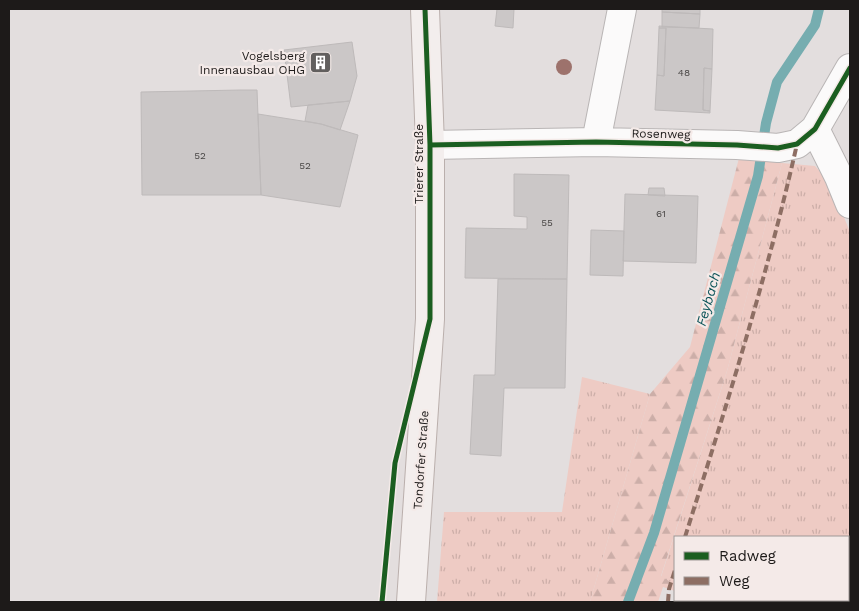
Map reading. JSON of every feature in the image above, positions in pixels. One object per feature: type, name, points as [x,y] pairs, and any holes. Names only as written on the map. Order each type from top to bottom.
[{"type":"main road","name":"Trierer Straße","points":[[424,9],[430,144],[430,319]]},
{"type":"main road","name":"Tondorfer Straße","points":[[411,602],[430,319]]},
{"type":"street","points":[[596,142],[622,9]]},
{"type":"street","name":"Rosenweg","points":[[430,144],[596,142],[737,145],[778,148],[797,144],[815,129],[850,68]]},
{"type":"street","points":[[815,129],[850,204]]},
{"type":"green space","points":[[739,158],[782,163],[727,371],[661,576],[674,584],[674,591],[663,587],[658,602],[590,602],[650,394],[690,347]]},
{"type":"green space","points":[[782,163],[815,166],[830,183],[850,232],[850,602],[705,601],[849,601],[849,536],[674,536],[727,371]]},
{"type":"green space","points":[[582,377],[650,394],[590,602],[437,602],[444,512],[562,512]]},
{"type":"green space","points":[[674,536],[674,584],[661,577]]},
{"type":"building","points":[[497,9],[514,9],[513,28],[495,26]]},
{"type":"building","points":[[662,9],[700,9],[700,14],[662,12]]},
{"type":"building","points":[[662,12],[700,14],[699,28],[662,27]]},
{"type":"building","points":[[659,26],[713,29],[712,69],[704,68],[703,110],[710,111],[710,113],[655,110],[657,75],[664,76],[666,28],[659,28]]},
{"type":"building","points":[[659,28],[666,28],[664,76],[657,75]]},
{"type":"building","name":"Vogelsberg Innenausbau OHG","points":[[352,42],[357,76],[350,101],[291,107],[284,50]]},
{"type":"building","points":[[704,68],[712,69],[710,111],[703,110]]},
{"type":"building","points":[[257,90],[261,195],[142,195],[141,92]]},
{"type":"building","points":[[350,101],[340,130],[305,121],[308,105]]},
{"type":"building","points":[[258,114],[321,124],[358,135],[340,207],[261,195]]},
{"type":"building","points":[[514,174],[569,175],[567,279],[465,278],[466,228],[527,229],[527,217],[514,216]]},
{"type":"building","points":[[649,188],[664,188],[665,196],[648,195]]},
{"type":"building","points":[[625,194],[698,196],[696,263],[623,261]]},
{"type":"building","points":[[591,230],[624,231],[623,276],[590,275]]},
{"type":"building","points":[[498,279],[567,279],[565,388],[504,388],[501,456],[470,454],[474,375],[495,375]]},
{"type":"waterway","name":"Feybach","points":[[628,602],[654,533],[758,176],[766,123],[777,82],[815,25],[819,9]]},
{"type":"marked path","points":[[685,536],[731,391],[759,293],[797,144]]},
{"type":"marked path","points":[[668,602],[669,589],[674,573]]},
{"type":"cycle path","points":[[382,602],[395,463],[430,319],[430,145],[425,9]]},
{"type":"cycle path","points":[[430,145],[596,142],[737,145],[778,148],[797,144],[815,129],[850,68]]},
{"type":"place","name":"Vogelsberg Innenausbau OHG","points":[[321,63]]}]
